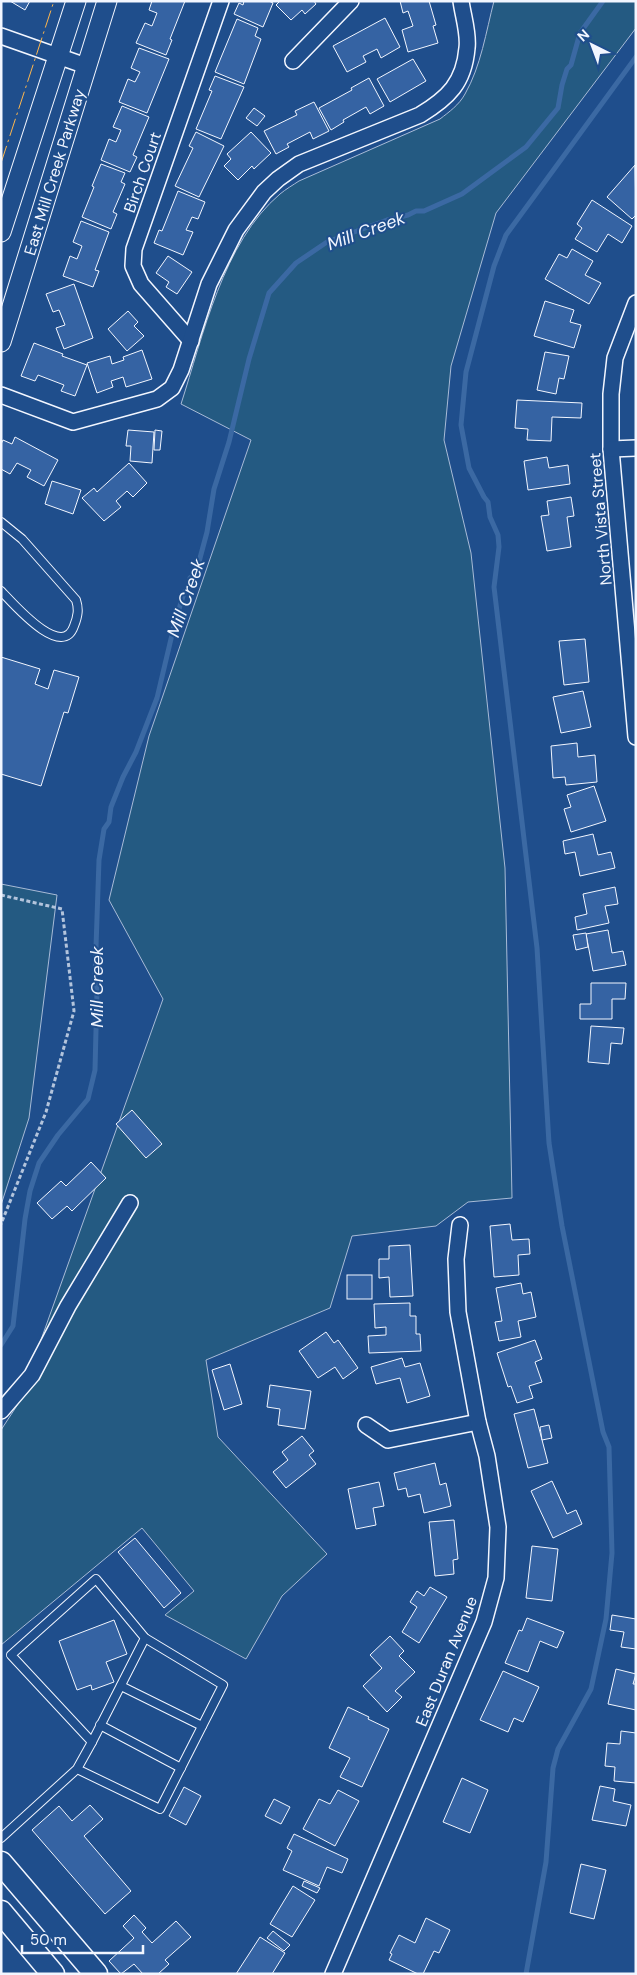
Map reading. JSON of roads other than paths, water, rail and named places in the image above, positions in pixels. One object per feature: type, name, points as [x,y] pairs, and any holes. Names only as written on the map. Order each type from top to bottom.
[{"type":"main road","points":[[1,1863],[96,1974]]},
{"type":"main road","points":[[1,1912],[53,1974]]},
{"type":"street","name":"East Mill Creek Parkway","points":[[1,232],[76,1]]},
{"type":"street","name":"East Mill Creek Parkway","points":[[1,342],[107,1]]},
{"type":"street","name":"Birch Court","points":[[191,341],[141,284],[133,266],[134,249],[221,1]]},
{"type":"street","points":[[293,61],[351,1]]},
{"type":"street","points":[[1,395],[73,422],[157,399],[172,388],[181,370],[209,284],[236,230],[264,192],[278,179],[300,164],[420,115],[451,92],[459,80],[468,47],[460,1]]},
{"type":"street","points":[[1,36],[86,66]]},
{"type":"street","name":"North Vista Street","points":[[636,302],[614,358],[611,449],[636,737]]},
{"type":"street","points":[[611,449],[636,448]]},
{"type":"street","points":[[1,1411],[32,1375],[68,1306],[130,1203]]},
{"type":"street","name":"East Duran Avenue","points":[[333,1974],[484,1622],[496,1578],[498,1527],[487,1456],[478,1422],[458,1312],[456,1259],[460,1225]]},
{"type":"street","points":[[366,1424],[388,1440],[478,1422]]},
{"type":"lane","points":[[1,522],[22,539],[76,600],[79,609],[73,628],[70,633],[60,637],[42,630],[31,623],[1,591]]},
{"type":"lane","points":[[77,1769],[160,1809],[222,1685],[145,1638],[96,1579],[11,1655],[92,1742]]},
{"type":"lane","points":[[1,1838],[77,1769],[145,1638]]},
{"type":"lane","points":[[121,1686],[202,1726]]},
{"type":"lane","points":[[100,1725],[181,1768]]},
{"type":"waterway","name":"Mill Creek","points":[[1,1345],[13,1326],[25,1219],[30,1191],[39,1163],[58,1135],[88,1099],[95,1070],[97,990],[95,976],[99,860],[104,829],[109,822],[111,807],[136,752],[157,698],[184,593],[190,586],[190,578],[196,573],[207,532],[214,489],[229,442],[249,359],[269,293],[296,263],[327,242],[387,220],[416,211],[424,211],[462,194],[526,147],[558,108],[562,85],[567,69],[571,65],[580,33],[603,1]]},
{"type":"waterway","points":[[526,1974],[546,1862],[553,1768],[558,1749],[591,1689],[606,1619],[612,1553],[609,1447],[603,1432],[562,1226],[549,1143],[537,948],[494,587],[499,547],[498,535],[490,517],[488,502],[469,468],[461,425],[466,372],[494,266],[506,235],[636,57]]}]
